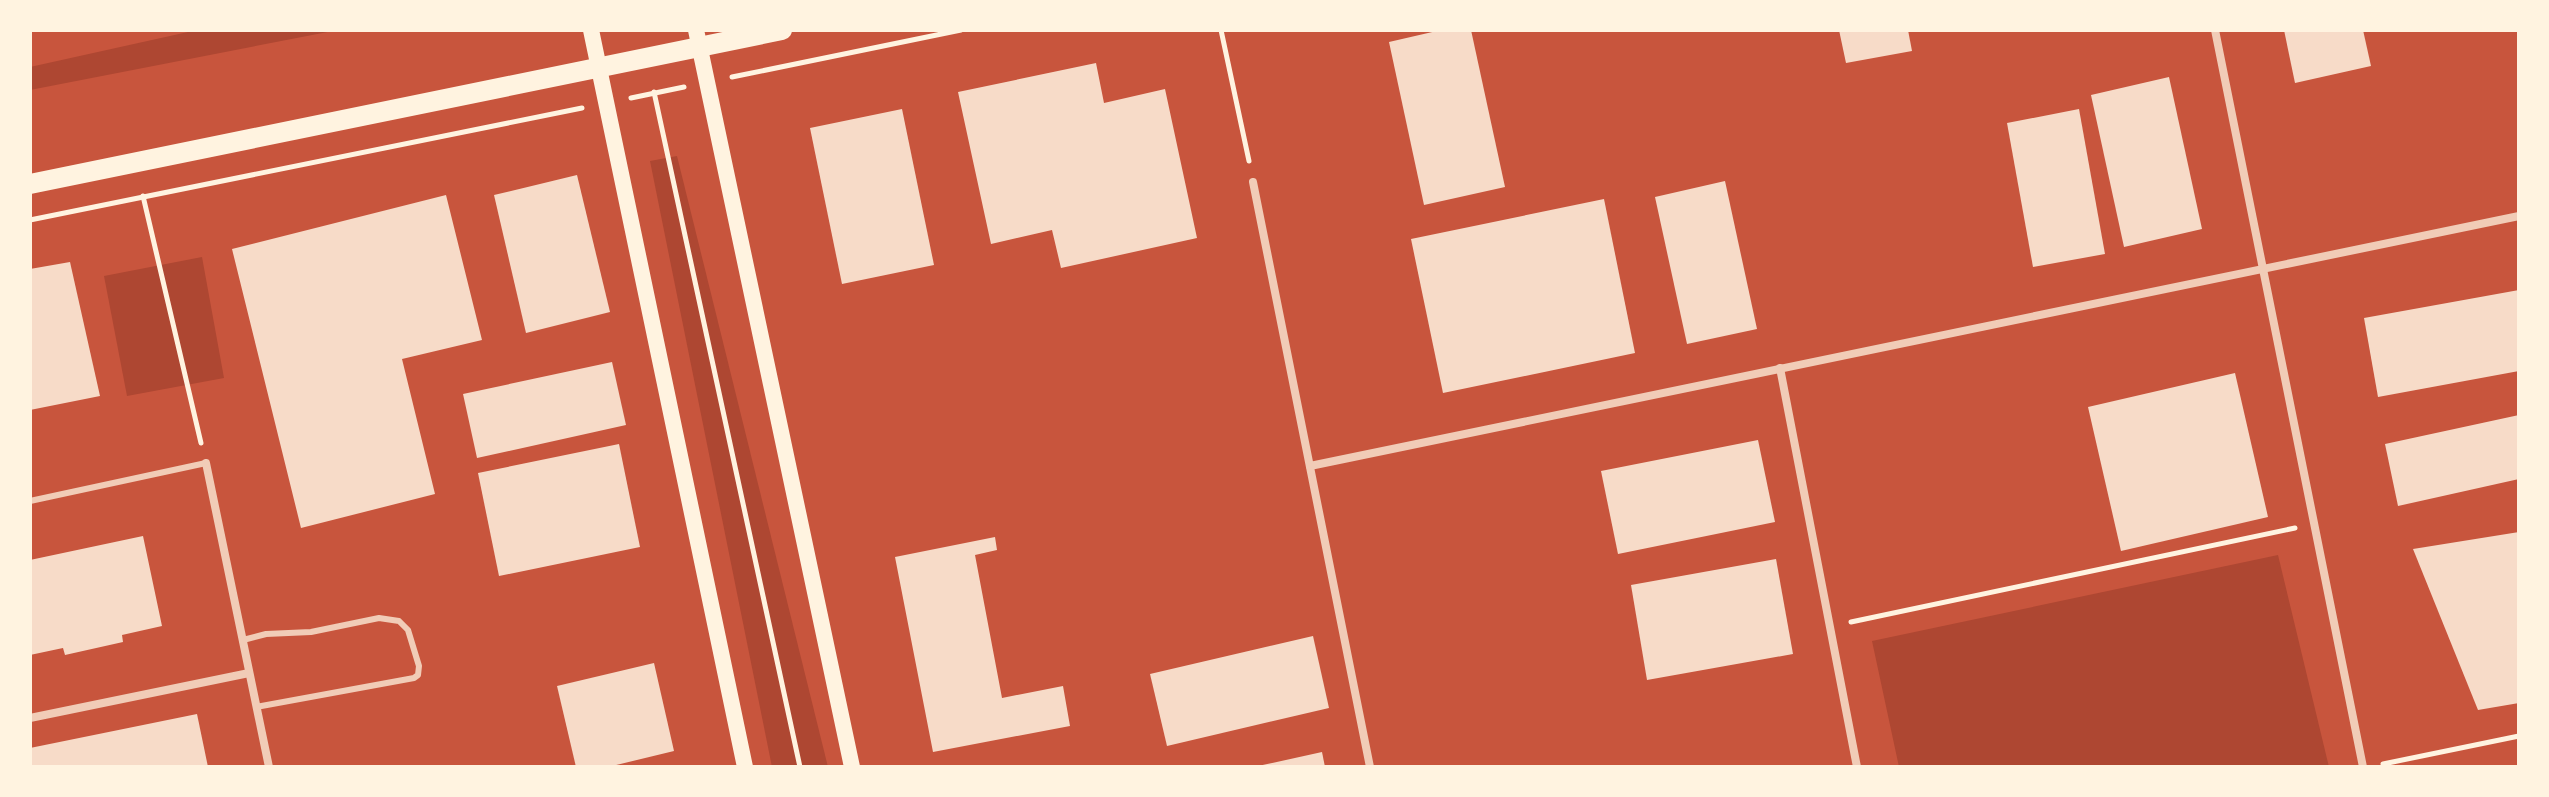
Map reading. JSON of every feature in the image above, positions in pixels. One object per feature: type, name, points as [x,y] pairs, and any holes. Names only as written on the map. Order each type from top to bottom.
[{"type":"main road","points":[[591,30],[745,767]]},
{"type":"main road","points":[[30,184],[599,67],[698,39],[782,30]]},
{"type":"main road","points":[[698,39],[852,767]]},
{"type":"street","points":[[2215,30],[2366,767]]},
{"type":"street","points":[[1253,182],[1370,767]]},
{"type":"street","points":[[1310,466],[2519,216]]},
{"type":"street","points":[[1780,368],[1857,767]]},
{"type":"street","points":[[206,463],[269,767]]},
{"type":"street","points":[[30,718],[249,673]]},
{"type":"lane","points":[[30,501],[206,463]]},
{"type":"lane","points":[[243,640],[266,634],[311,632],[379,618],[399,621],[408,630],[419,666],[418,675],[414,678],[256,707]]},
{"type":"path","points":[[805,62],[961,30]]},
{"type":"path","points":[[1221,30],[1253,182]]},
{"type":"path","points":[[654,93],[800,767]]},
{"type":"path","points":[[30,220],[558,113]]},
{"type":"path","points":[[135,162],[206,463]]},
{"type":"path","points":[[1830,627],[2314,524]]},
{"type":"path","points":[[2366,767],[2519,736]]},
{"type":"shaded area","points":[[197,30],[338,30],[30,90],[30,67]]},
{"type":"shaded area","points":[[677,156],[828,767],[772,767],[650,161]]},
{"type":"shaded area","points":[[202,257],[224,378],[127,396],[104,276]]},
{"type":"shaded area","points":[[2278,555],[2329,767],[1899,767],[1872,641]]},
{"type":"building","points":[[1441,30],[1471,30],[1505,187],[1424,205],[1389,42]]},
{"type":"building","points":[[1839,30],[1908,30],[1912,51],[1846,63]]},
{"type":"building","points":[[2284,30],[2363,30],[2371,66],[2295,83]]},
{"type":"building","points":[[1096,63],[1104,103],[1165,89],[1197,238],[1061,268],[1052,230],[991,244],[958,92]]},
{"type":"building","points":[[2169,77],[2202,229],[2124,247],[2091,95]]},
{"type":"building","points":[[902,109],[934,265],[842,284],[810,128]]},
{"type":"building","points":[[2079,109],[2105,254],[2033,267],[2007,123]]},
{"type":"building","points":[[577,175],[610,312],[526,333],[494,195]]},
{"type":"building","points":[[1725,181],[1757,329],[1687,344],[1655,197]]},
{"type":"building","points":[[446,195],[482,340],[402,359],[435,494],[301,528],[232,249]]},
{"type":"building","points":[[1604,199],[1635,353],[1443,393],[1411,239]]},
{"type":"building","points":[[70,262],[100,396],[30,410],[30,269]]},
{"type":"building","points":[[2519,290],[2519,371],[2378,397],[2364,318]]},
{"type":"building","points":[[612,362],[626,425],[477,458],[463,394]]},
{"type":"building","points":[[2235,373],[2268,517],[2121,551],[2088,407]]},
{"type":"building","points":[[2519,415],[2519,479],[2398,506],[2385,444]]},
{"type":"building","points":[[1758,440],[1775,522],[1618,554],[1601,471]]},
{"type":"building","points":[[619,444],[640,547],[499,576],[478,473]]},
{"type":"building","points":[[2519,532],[2519,703],[2478,710],[2413,549]]},
{"type":"building","points":[[143,536],[162,626],[122,635],[123,642],[65,655],[63,648],[30,655],[30,560]]},
{"type":"building","points":[[995,537],[997,550],[975,555],[1002,698],[1063,686],[1070,726],[933,752],[895,557]]},
{"type":"building","points":[[1776,559],[1793,654],[1647,680],[1631,585]]},
{"type":"building","points":[[1313,636],[1329,708],[1167,746],[1150,674]]},
{"type":"building","points":[[654,663],[674,751],[608,767],[576,767],[557,686]]},
{"type":"building","points":[[197,714],[208,767],[30,767],[30,748]]},
{"type":"building","points":[[1322,752],[1325,767],[1258,767],[1258,766]]}]
